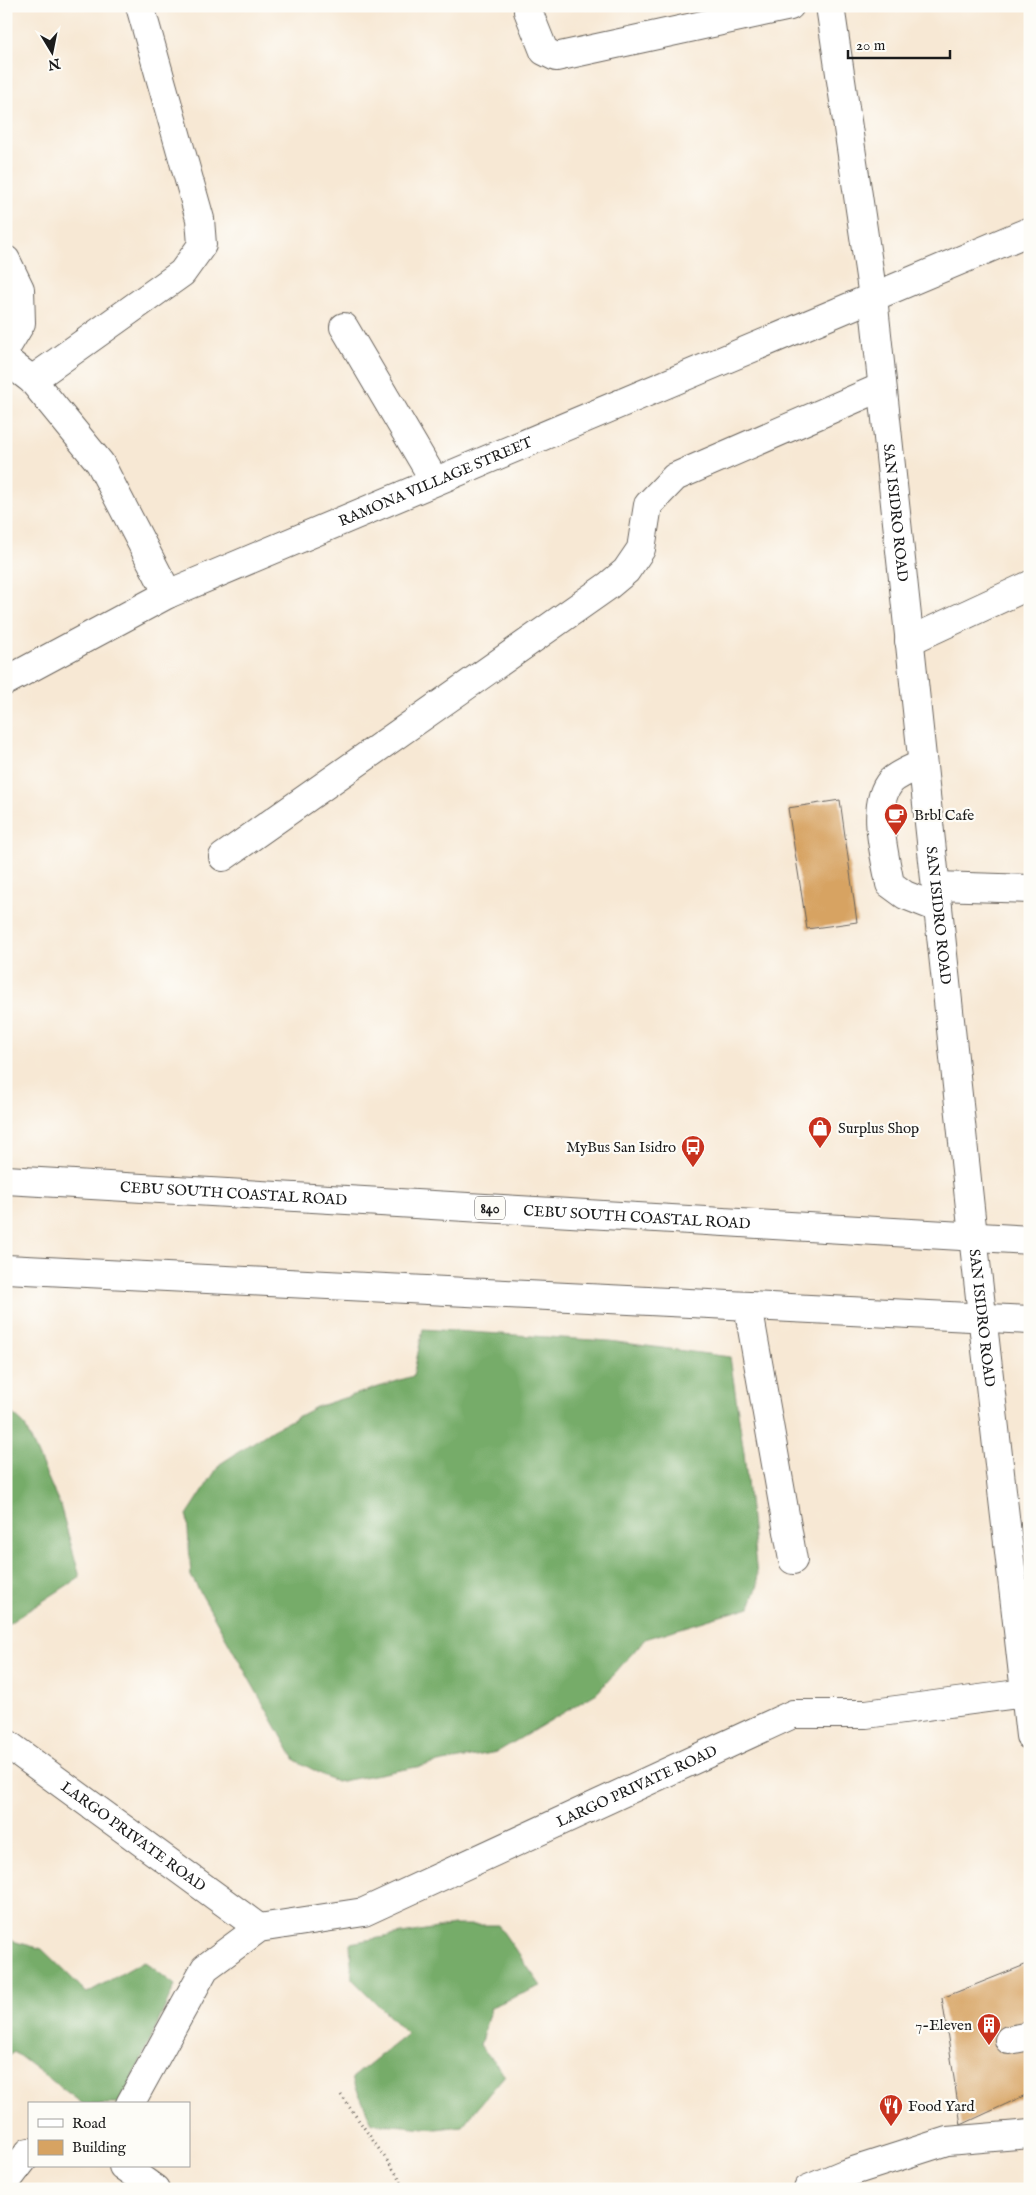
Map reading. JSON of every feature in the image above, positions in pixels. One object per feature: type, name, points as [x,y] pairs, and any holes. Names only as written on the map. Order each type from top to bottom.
[{"type":"main road","points":[[32,380],[182,273],[202,245],[200,218],[140,6]]},
{"type":"main road","points":[[528,11],[544,51],[556,56],[790,6]]},
{"type":"main road","name":"SAN ISIDRO ROAD","points":[[830,6],[873,298],[973,1236],[1030,1736]]},
{"type":"main road","name":"RAMONA VILLAGE STREET","points":[[6,681],[168,594],[434,480],[1030,231]]},
{"type":"main road","points":[[6,260],[20,289],[21,323],[6,348]]},
{"type":"main road","points":[[344,326],[434,480]]},
{"type":"main road","points":[[6,360],[32,380],[100,463],[168,594]]},
{"type":"main road","points":[[223,856],[608,586],[626,571],[641,548],[648,505],[675,477],[882,387]]},
{"type":"main road","points":[[909,640],[1030,585]]},
{"type":"main road","points":[[922,764],[892,780],[880,805],[882,841],[890,884],[905,895],[937,897],[1030,889]]},
{"type":"main road","name":"CEBU SOUTH COASTAL ROAD","points":[[6,1180],[1030,1240]]},
{"type":"main road","points":[[6,1270],[1030,1320]]},
{"type":"main road","points":[[748,1306],[793,1560]]},
{"type":"main road","name":"LARGO PRIVATE ROAD","points":[[131,2102],[205,1968],[259,1928],[364,1912],[793,1714],[866,1714],[1025,1693]]},
{"type":"main road","name":"LARGO PRIVATE ROAD","points":[[6,1743],[259,1928]]},
{"type":"main road","points":[[808,2189],[844,2174],[947,2141],[1030,2134]]},
{"type":"main road","points":[[6,2182],[28,2153]]},
{"type":"main road","points":[[126,2168],[155,2189]]},
{"type":"path","points":[[341,2095],[406,2189]]},
{"type":"green space","points":[[423,1329],[609,1341],[730,1357],[744,1453],[758,1585],[750,1607],[645,1639],[597,1693],[497,1752],[336,1782],[295,1760],[191,1576],[187,1515],[220,1464],[274,1429],[316,1407],[413,1376]]},
{"type":"green space","points":[[6,1408],[24,1424],[60,1505],[80,1577],[6,1625]]},
{"type":"green space","points":[[454,1925],[498,1925],[541,1986],[491,2007],[480,2045],[505,2075],[462,2126],[436,2129],[372,2123],[352,2078],[407,2034],[352,1979],[350,1943]]},
{"type":"green space","points":[[6,1935],[16,1942],[42,1949],[87,1993],[144,1961],[175,1985],[122,2102],[80,2102],[14,2052],[6,2058]]},
{"type":"building","points":[[840,800],[857,922],[807,929],[788,808]]},
{"type":"building","name":"7-Eleven","points":[[1030,1963],[1030,2093],[961,2125],[942,1998]]},
{"type":"place","name":"Brbl Cafe","points":[[896,836]]},
{"type":"place","name":"Surplus Shop","points":[[820,1149]]},
{"type":"place","name":"MyBus San Isidro","points":[[693,1168]]},
{"type":"place","name":"7-Eleven","points":[[989,2046]]},
{"type":"place","name":"Food Yard","points":[[891,2127]]}]
